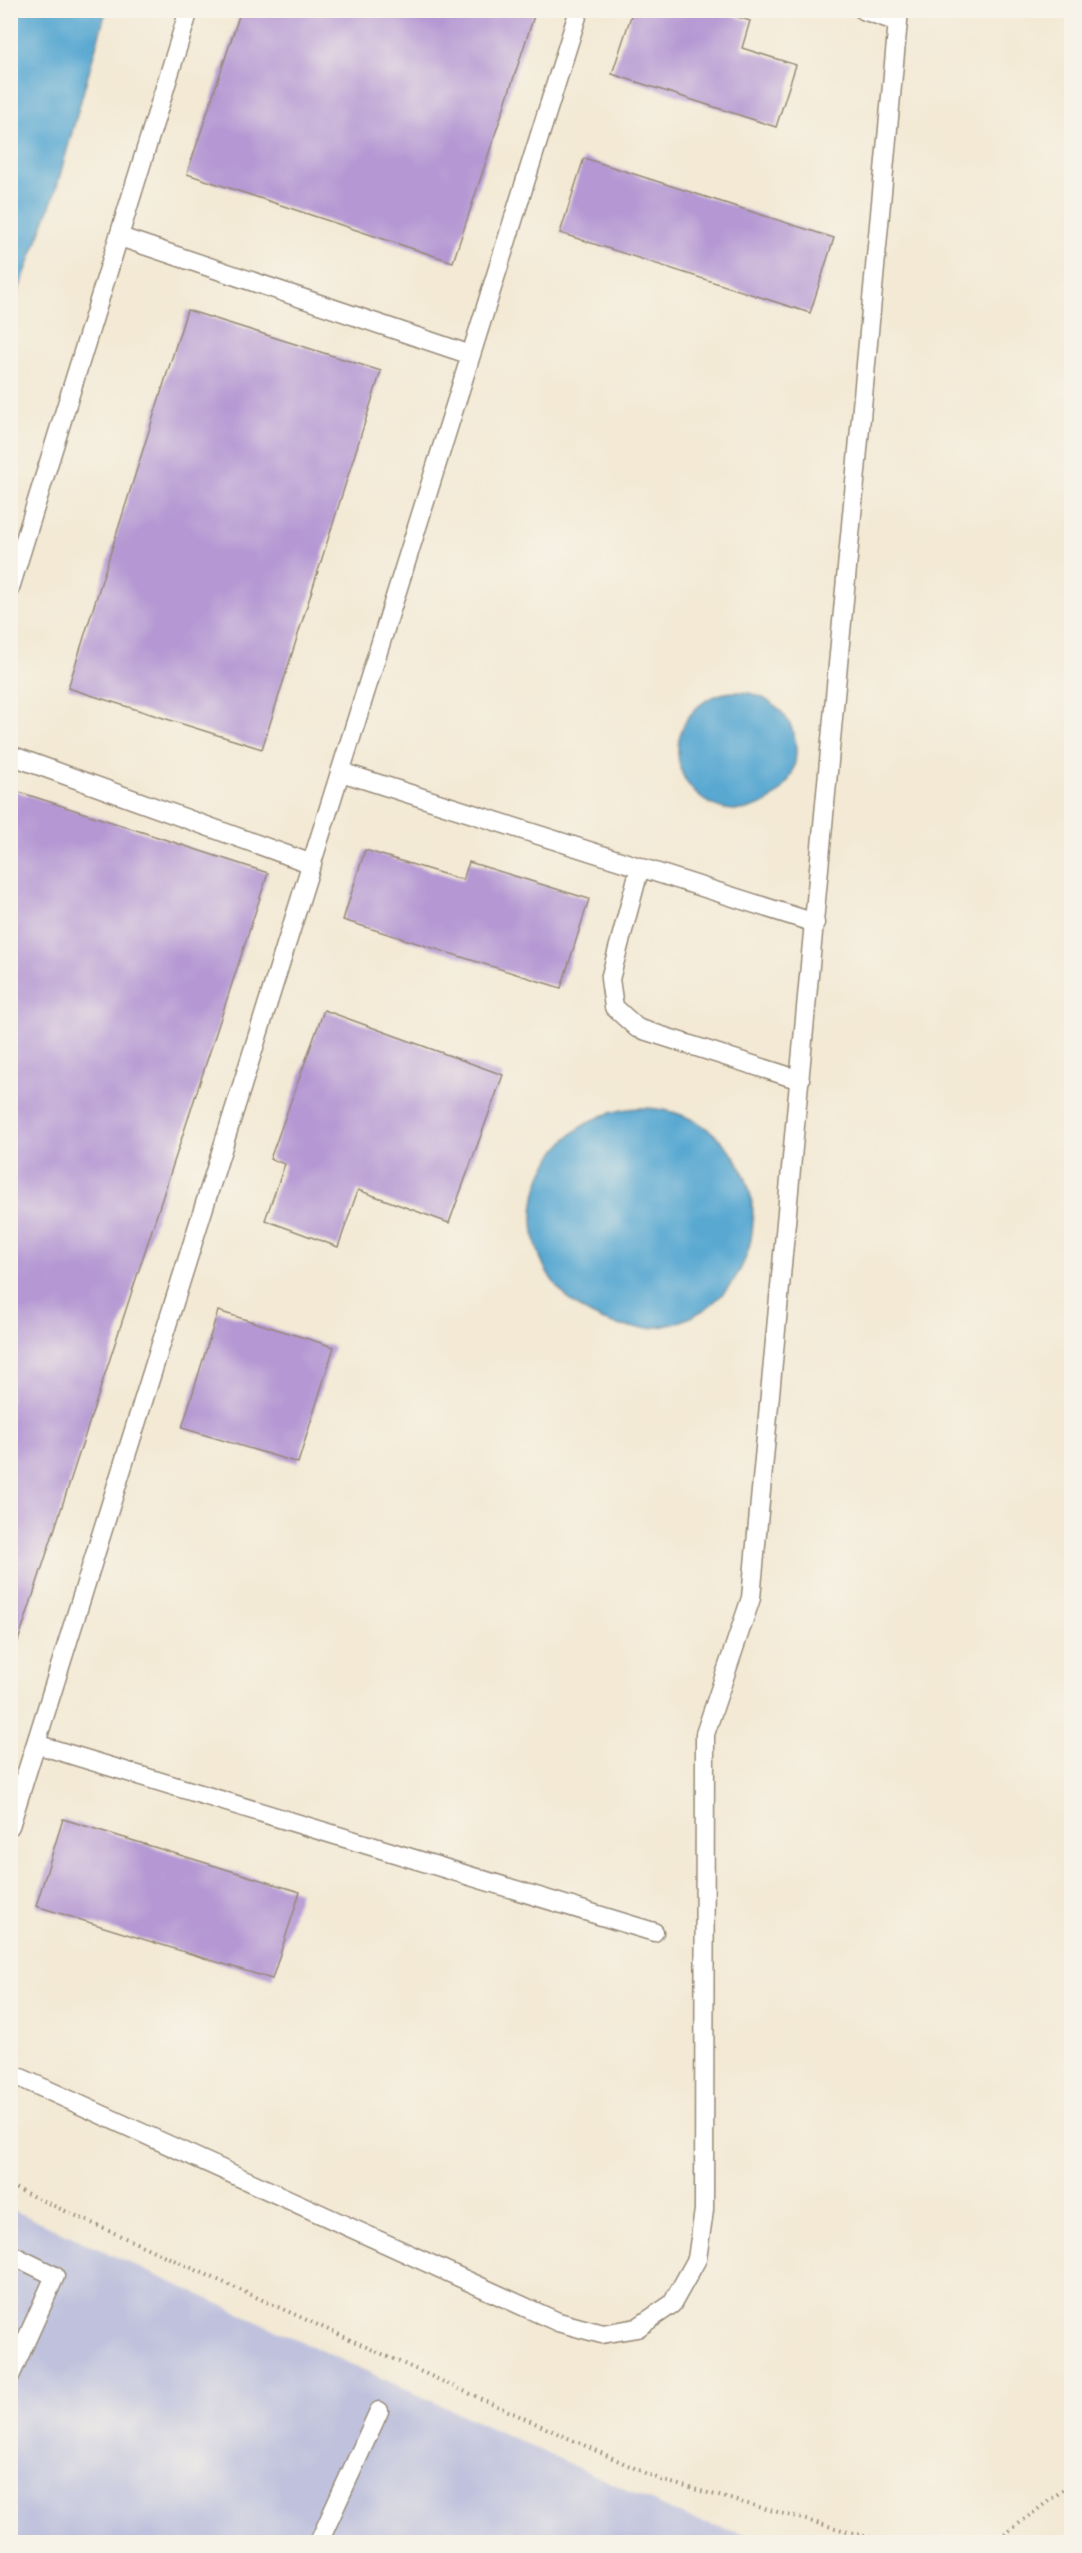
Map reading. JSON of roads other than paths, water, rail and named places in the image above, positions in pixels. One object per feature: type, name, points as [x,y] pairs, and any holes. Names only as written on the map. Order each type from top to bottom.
[{"type":"lane","points":[[10,588],[189,10]]},
{"type":"lane","points":[[10,1826],[579,10]]},
{"type":"lane","points":[[10,2073],[558,2322],[602,2334],[637,2328],[672,2304],[697,2259],[704,2210],[705,1734],[751,1598],[899,16],[863,10]]},
{"type":"lane","points":[[120,237],[471,355]]},
{"type":"lane","points":[[10,755],[312,864]]},
{"type":"lane","points":[[341,772],[815,923]]},
{"type":"lane","points":[[640,867],[610,979],[614,1007],[637,1028],[800,1080]]},
{"type":"lane","points":[[36,1744],[654,1932]]},
{"type":"lane","points":[[10,2254],[55,2277],[10,2376]]},
{"type":"lane","points":[[319,2542],[379,2411]]},
{"type":"water","points":[[11,10],[106,11],[55,193],[11,310]]},
{"type":"water","points":[[737,692],[759,697],[779,709],[791,729],[796,751],[791,773],[779,793],[759,805],[737,810],[715,805],[695,793],[683,773],[678,751],[683,729],[695,709],[715,697]]},
{"type":"water","points":[[643,1108],[664,1110],[695,1121],[721,1140],[740,1166],[751,1197],[753,1218],[751,1239],[740,1270],[721,1296],[695,1315],[664,1326],[643,1328],[622,1326],[591,1315],[565,1296],[546,1270],[535,1239],[533,1218],[535,1197],[546,1166],[565,1140],[591,1121],[622,1110]]}]
